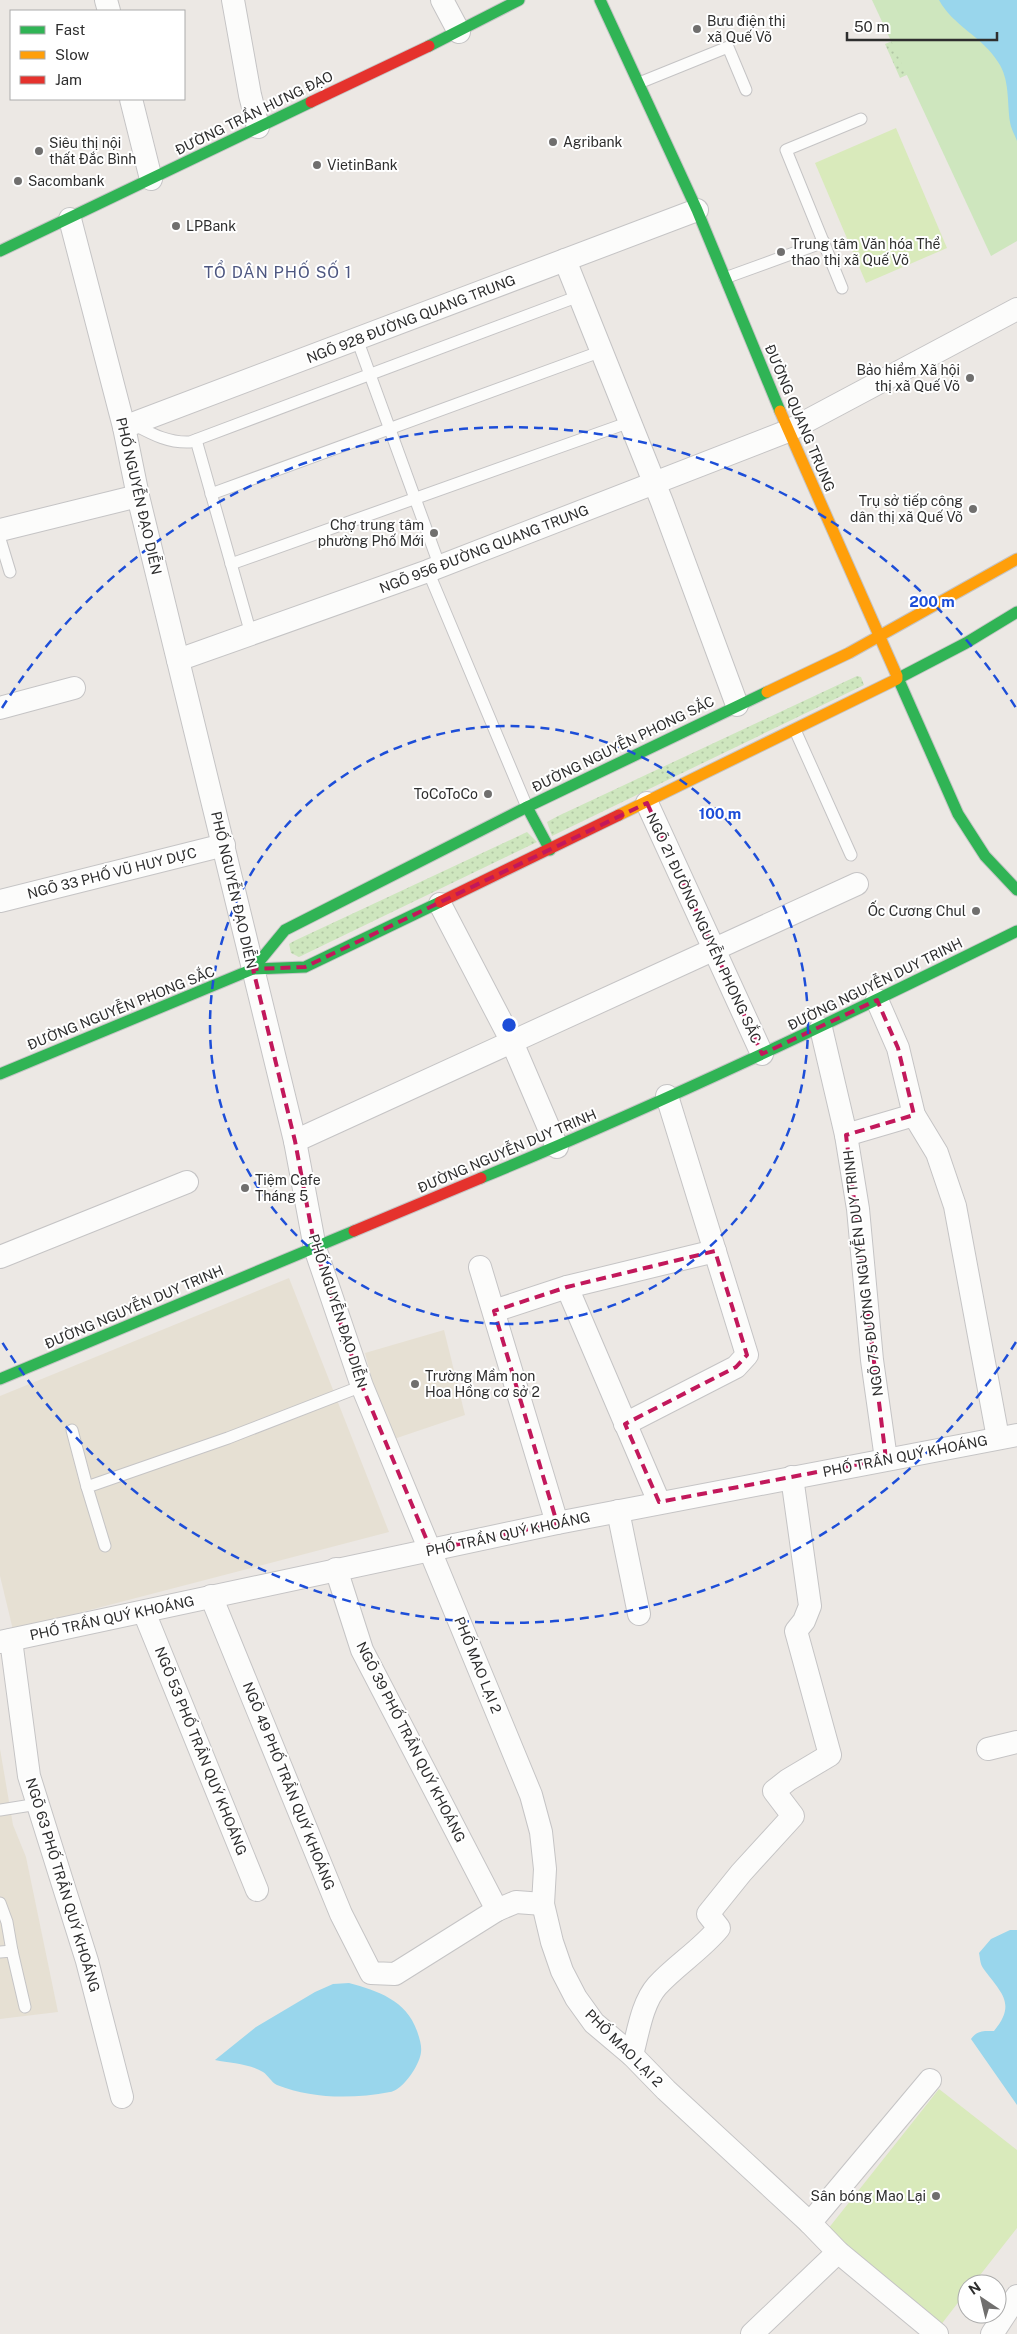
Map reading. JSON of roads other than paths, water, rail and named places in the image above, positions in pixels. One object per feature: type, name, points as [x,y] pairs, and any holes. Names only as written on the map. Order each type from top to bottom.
[{"type":"main road","name":"ĐƯỜNG TRẦN HƯNG ĐẠO","points":[[0,250],[70,219],[459,32],[519,0]]},
{"type":"main road","name":"ĐƯỜNG QUANG TRUNG","points":[[600,0],[697,210],[788,432],[958,814],[985,856],[1017,890]]},
{"type":"main road","name":"ĐƯỜNG NGUYỄN PHONG SẮC","points":[[253,969],[285,930],[527,807],[848,653],[1017,559]]},
{"type":"main road","name":"ĐƯỜNG NGUYỄN PHONG SẮC","points":[[0,1074],[253,969],[305,967],[440,904],[795,730],[966,642],[1017,612]]},
{"type":"main road","points":[[527,807],[550,850]]},
{"type":"main road","name":"ĐƯỜNG NGUYỄN DUY TRINH","points":[[0,1379],[557,1147],[821,1028],[1017,930]]},
{"type":"street","points":[[234,0],[250,95],[258,127]]},
{"type":"street","points":[[442,0],[459,32]]},
{"type":"street","points":[[131,100],[151,179]]},
{"type":"street","name":"NGÕ 928 ĐƯỜNG QUANG TRUNG","points":[[128,426],[697,210]]},
{"type":"street","name":"PHỐ NGUYỄN ĐẠO DIỄN","points":[[70,219],[128,426],[138,496],[296,1141],[315,1248],[362,1386],[430,1550]]},
{"type":"street","points":[[565,260],[654,484],[737,705]]},
{"type":"street","name":"NGÕ 956 ĐƯỜNG QUANG TRUNG","points":[[178,660],[434,569],[788,432],[1017,309]]},
{"type":"street","points":[[0,530],[138,496]]},
{"type":"street","points":[[0,708],[74,688]]},
{"type":"street","name":"NGÕ 21 ĐƯỜNG NGUYỄN PHONG SẮC","points":[[647,803],[762,1054]]},
{"type":"street","name":"NGÕ 33 PHỐ VŨ HUY DỰC","points":[[0,901],[224,845]]},
{"type":"street","points":[[296,1141],[857,884]]},
{"type":"street","points":[[440,904],[512,1042],[557,1147]]},
{"type":"street","points":[[877,1000],[898,1048],[914,1115],[937,1153],[955,1206],[1008,1436]]},
{"type":"street","name":"NGÕ 75 ĐƯỜNG NGUYỄN DUY TRINH","points":[[821,1028],[846,1134],[858,1209],[872,1360],[886,1459]]},
{"type":"street","points":[[625,1424],[736,1367],[747,1355],[667,1096]]},
{"type":"street","points":[[846,1134],[914,1115]]},
{"type":"street","points":[[0,1257],[187,1182]]},
{"type":"street","points":[[494,1311],[567,1287],[715,1250]]},
{"type":"street","points":[[480,1267],[557,1523]]},
{"type":"street","points":[[567,1287],[659,1502]]},
{"type":"street","name":"PHỐ TRẦN QUÝ KHOÁNG","points":[[6,1641],[336,1569],[659,1502],[1008,1436]]},
{"type":"street","points":[[632,2055],[642,2020],[656,1987],[709,1940],[719,1928],[708,1914],[741,1872],[793,1816],[774,1791],[788,1780],[830,1755],[796,1631],[804,1621],[810,1606],[792,1477]]},
{"type":"street","points":[[618,1511],[639,1614]]},
{"type":"street","name":"PHỐ MAO LẠI 2","points":[[430,1550],[531,1795],[541,1832],[546,1869],[543,1904],[557,1957],[576,1998],[594,2023],[632,2055],[666,2090],[810,2223],[838,2252],[937,2334]]},
{"type":"street","name":"NGÕ 39 PHỐ TRẦN QUÝ KHOÁNG","points":[[336,1569],[362,1650],[497,1910]]},
{"type":"street","name":"NGÕ 49 PHỐ TRẦN QUÝ KHOÁNG","points":[[211,1596],[341,1914],[371,1973],[395,1974],[497,1910]]},
{"type":"street","name":"NGÕ 53 PHỐ TRẦN QUÝ KHOÁNG","points":[[144,1612],[257,1890]]},
{"type":"street","name":"NGÕ 63 PHỐ TRẦN QUÝ KHOÁNG","points":[[6,1641],[29,1776],[87,1961],[122,2097]]},
{"type":"street","points":[[988,1749],[1017,1742]]},
{"type":"street","points":[[497,1910],[516,1902],[543,1904]]},
{"type":"street","points":[[810,2223],[930,2080]]},
{"type":"street","points":[[752,2334],[838,2252]]},
{"type":"street","points":[[992,2334],[1017,2296]]},
{"type":"lane","points":[[639,84],[728,47],[746,90]]},
{"type":"lane","points":[[842,288],[786,150],[861,119]]},
{"type":"lane","points":[[725,278],[824,242]]},
{"type":"lane","points":[[128,426],[172,442],[190,442],[580,296]]},
{"type":"lane","points":[[357,339],[415,498],[434,569],[527,807]]},
{"type":"lane","points":[[211,494],[602,351]]},
{"type":"lane","points":[[231,564],[630,422]]},
{"type":"lane","points":[[196,440],[251,634]]},
{"type":"lane","points":[[0,539],[10,572]]},
{"type":"lane","points":[[795,730],[851,855]]},
{"type":"lane","points":[[88,1487],[228,1438],[362,1386]]},
{"type":"lane","points":[[72,1430],[105,1546]]},
{"type":"lane","points":[[0,1810],[38,1804]]},
{"type":"lane","points":[[0,1903],[7,1922],[25,2007]]},
{"type":"lane","points":[[0,1952],[12,1951]]},
{"type":"water","points":[[939,0],[1017,0],[1017,141],[1011,125],[1005,76],[1002,69],[992,53],[952,17]]},
{"type":"water","points":[[1010,1930],[1017,1930],[1017,2105],[971,2039],[978,2033],[994,2031],[1005,2013],[1004,1998],[982,1966],[979,1953],[991,1939]]},
{"type":"water","points":[[349,1983],[390,1998],[406,2012],[417,2031],[421,2047],[419,2060],[409,2077],[397,2089],[390,2092],[347,2097],[304,2093],[277,2085],[263,2072],[252,2067],[215,2060],[256,2027],[315,1992],[333,1984]]},
{"type":"place","name":"Bưu điện thị xã Quế Võ","points":[[697,29]]},
{"type":"place","name":"Agribank","points":[[553,142]]},
{"type":"place","name":"Siêu thị nội thất Đắc Bình","points":[[39,151]]},
{"type":"place","name":"VietinBank","points":[[317,165]]},
{"type":"place","name":"Sacombank","points":[[18,181]]},
{"type":"place","name":"LPBank","points":[[176,226]]},
{"type":"place","name":"Trung tâm Văn hóa Thể thao thị xã Quế Võ","points":[[781,252]]},
{"type":"place","name":"Bảo hiểm Xã hội thị xã Quế Võ","points":[[970,378]]},
{"type":"place","name":"Trụ sở tiếp công dân thị xã Quế Võ","points":[[973,509]]},
{"type":"place","name":"Chợ trung tâm phường Phố Mới","points":[[434,533]]},
{"type":"place","name":"ToCoToCo","points":[[488,794]]},
{"type":"place","name":"Ốc Cương Chul","points":[[976,911]]},
{"type":"place","name":"Tiệm Cafe Tháng 5","points":[[245,1188]]},
{"type":"place","name":"Trường Mầm non Hoa Hồng cơ sở 2","points":[[415,1384]]},
{"type":"place","name":"Sân bóng Mao Lại","points":[[936,2196]]},
{"type":"district","name":"TỔ DÂN PHỐ SỐ 1","points":[[278,272]]}]
